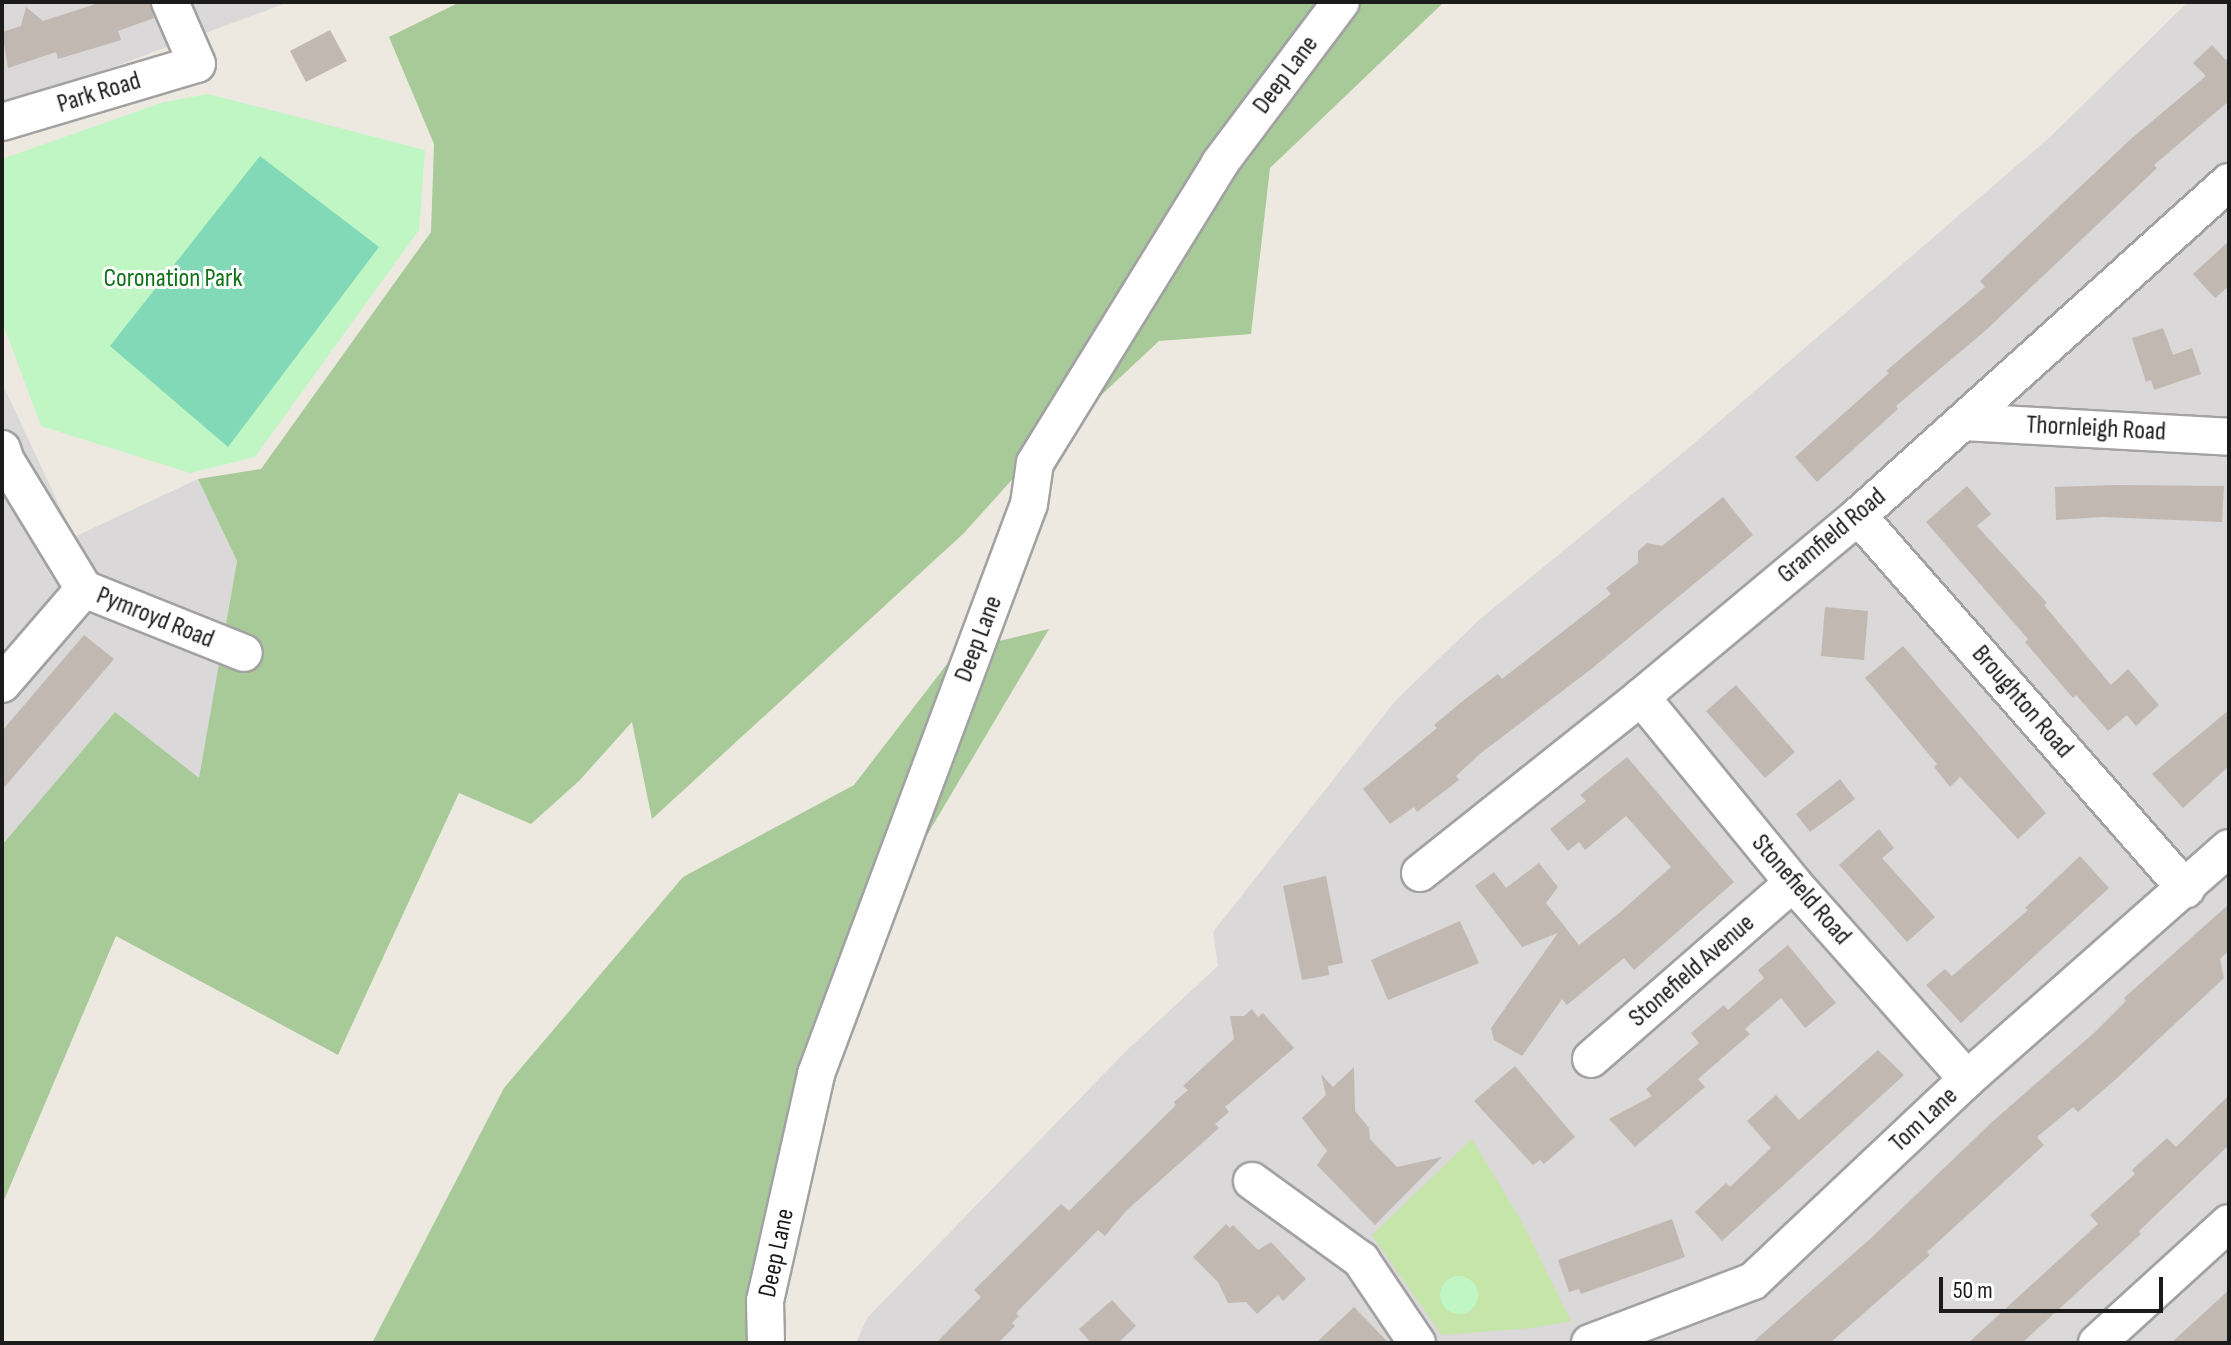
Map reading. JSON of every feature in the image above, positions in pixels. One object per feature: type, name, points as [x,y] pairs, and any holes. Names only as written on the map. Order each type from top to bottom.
[{"type":"street","name":"Park Road","points":[[2,122],[197,64],[170,2]]},
{"type":"street","name":"Deep Lane","points":[[766,1343],[765,1301],[816,1074],[1029,504],[1035,463],[1220,163],[1341,2]]},
{"type":"street","name":"Gramfield Road","points":[[1420,873],[1641,697],[1858,516],[2229,182]]},
{"type":"street","name":"Thornleigh Road","points":[[1964,422],[2229,437]]},
{"type":"street","name":"Pymroyd Road","points":[[2,449],[84,589],[244,653]]},
{"type":"street","name":"Broughton Road","points":[[1858,516],[2186,889]]},
{"type":"street","points":[[2,684],[84,589]]},
{"type":"street","name":"Stonefield Road","points":[[1641,697],[1793,883],[1967,1079]]},
{"type":"street","name":"Tom Lane","points":[[1590,1343],[1753,1281],[1967,1079],[2229,848]]},
{"type":"street","name":"Stonefield Avenue","points":[[1591,1059],[1793,883]]},
{"type":"street","points":[[1252,1181],[1361,1260],[1417,1343]]},
{"type":"street","points":[[2097,1343],[2229,1223]]},
{"type":"shaded area","points":[[2,2],[289,2],[2,108]]},
{"type":"shaded area","points":[[2188,2],[2229,2],[2229,1343],[856,1343],[867,1318],[1126,1051],[1218,966],[1213,932],[1396,700],[1479,620],[1685,451],[2050,137]]},
{"type":"shaded area","points":[[2,383],[74,537],[198,479],[237,561],[199,779],[115,712],[2,845]]},
{"type":"green space","points":[[460,2],[1444,2],[1270,168],[1251,334],[1159,341],[1019,472],[963,534],[652,819],[632,722],[579,781],[531,824],[459,793],[338,1055],[116,936],[2,1205],[2,845],[115,712],[199,778],[237,561],[198,479],[261,469],[431,232],[434,144],[389,37]]},
{"type":"green space","name":"Coronation Park","points":[[208,94],[425,150],[419,230],[255,457],[190,473],[41,426],[2,321],[2,159],[164,102]]},
{"type":"green space","points":[[260,156],[379,247],[228,447],[110,346]]},
{"type":"green space","points":[[1049,629],[814,1026],[765,1218],[750,1295],[752,1343],[372,1343],[504,1088],[683,877],[854,785],[957,651]]},
{"type":"green space","points":[[1472,1139],[1522,1222],[1571,1321],[1532,1328],[1442,1335],[1372,1235]]},
{"type":"green space","points":[[1459,1276],[1472,1282],[1478,1295],[1472,1308],[1459,1314],[1446,1308],[1440,1295],[1446,1282]]},
{"type":"building","points":[[102,2],[149,2],[154,18],[118,31],[121,40],[58,59],[56,52],[8,68],[2,32],[21,26],[26,7],[43,21]]},
{"type":"building","points":[[330,30],[347,61],[306,82],[290,51]]},
{"type":"building","points":[[2212,45],[2226,60],[2229,58],[2229,101],[2154,165],[2157,168],[1985,331],[1896,406],[1898,409],[1817,482],[1795,457],[1889,373],[1886,371],[1985,287],[1980,281],[2132,138],[2206,76],[2193,63]]},
{"type":"building","points":[[2229,241],[2229,286],[2215,298],[2193,274]]},
{"type":"building","points":[[2163,328],[2173,355],[2192,348],[2201,374],[2154,390],[2151,380],[2146,382],[2132,338]]},
{"type":"building","points":[[1967,486],[1991,514],[1977,526],[2047,603],[2044,605],[2111,685],[2128,669],[2159,705],[2136,726],[2127,715],[2108,731],[2076,695],[2073,698],[2025,642],[2028,639],[1926,522]]},
{"type":"building","points":[[2224,486],[2222,522],[2102,517],[2056,520],[2055,487]]},
{"type":"building","points":[[1723,497],[1753,535],[1590,670],[1481,753],[1456,776],[1459,780],[1417,812],[1414,807],[1390,824],[1363,789],[1437,728],[1434,725],[1464,700],[1498,674],[1502,679],[1611,594],[1606,588],[1638,563],[1638,551],[1647,543],[1662,546]]},
{"type":"building","points":[[1825,607],[1868,611],[1864,660],[1821,656]]},
{"type":"building","points":[[84,635],[114,659],[2,790],[2,731]]},
{"type":"building","points":[[1903,646],[2046,813],[2018,839],[1960,777],[1950,787],[1934,767],[1937,764],[1865,678]]},
{"type":"building","points":[[1736,685],[1795,752],[1765,778],[1706,711]]},
{"type":"building","points":[[2229,710],[2229,766],[2183,808],[2152,774]]},
{"type":"building","points":[[1627,757],[1734,882],[1634,970],[1624,958],[1567,1005],[1562,999],[1522,1056],[1494,1040],[1491,1028],[1558,933],[1522,947],[1475,886],[1494,872],[1506,888],[1539,863],[1558,887],[1546,903],[1579,945],[1618,914],[1671,867],[1626,816],[1585,850],[1579,842],[1568,851],[1550,829],[1586,801],[1580,795]]},
{"type":"building","points":[[1840,779],[1855,799],[1810,832],[1796,814]]},
{"type":"building","points":[[1879,829],[1894,848],[1882,858],[1935,917],[1907,942],[1839,865]]},
{"type":"building","points":[[2080,856],[2109,888],[1961,1023],[1926,985],[1945,969],[1952,976],[2028,910],[2025,908]]},
{"type":"building","points":[[1326,876],[1343,963],[1328,966],[1329,975],[1302,980],[1283,886]]},
{"type":"building","points":[[2229,904],[2229,950],[2220,959],[2224,978],[2078,1112],[2073,1107],[2037,1137],[2044,1145],[1927,1252],[1930,1255],[1830,1343],[1752,1343],[1870,1239],[1992,1122],[2095,1032],[2126,1001],[2124,998]]},
{"type":"building","points":[[1460,921],[1479,963],[1388,1000],[1371,960]]},
{"type":"building","points":[[1788,945],[1836,1003],[1805,1028],[1781,998],[1745,1029],[1750,1034],[1698,1079],[1705,1087],[1635,1147],[1609,1119],[1652,1096],[1646,1089],[1699,1043],[1691,1033],[1724,1005],[1728,1010],[1764,978],[1758,970]]},
{"type":"building","points":[[1252,1009],[1258,1017],[1263,1013],[1294,1048],[1225,1107],[1229,1112],[1215,1124],[1219,1128],[1126,1211],[1105,1236],[1098,1230],[1016,1313],[1019,1316],[1012,1323],[1015,1326],[998,1343],[936,1343],[981,1297],[974,1290],[1061,1204],[1069,1211],[1176,1105],[1174,1102],[1188,1090],[1183,1086],[1234,1039],[1230,1016],[1244,1016]]},
{"type":"building","points":[[1878,1050],[1904,1075],[1722,1241],[1695,1212],[1726,1183],[1730,1187],[1771,1148],[1747,1121],[1776,1095],[1799,1120]]},
{"type":"building","points":[[1515,1066],[1575,1137],[1544,1164],[1540,1160],[1533,1165],[1474,1101]]},
{"type":"building","points":[[1354,1067],[1355,1111],[1369,1128],[1370,1139],[1397,1167],[1442,1157],[1375,1225],[1317,1165],[1327,1151],[1302,1118],[1326,1095],[1321,1074],[1333,1087]]},
{"type":"building","points":[[2229,1095],[2229,1145],[2139,1231],[2141,1234],[2022,1343],[1968,1343],[2098,1224],[2090,1215],[2135,1174],[2132,1170],[2167,1138],[2176,1147]]},
{"type":"building","points":[[1672,1219],[1685,1257],[1581,1294],[1579,1289],[1569,1292],[1558,1260]]},
{"type":"building","points":[[1226,1224],[1230,1228],[1233,1225],[1258,1250],[1271,1242],[1306,1279],[1283,1301],[1278,1295],[1257,1314],[1246,1302],[1228,1303],[1218,1282],[1193,1257]]},
{"type":"building","points":[[2229,1290],[2229,1343],[2171,1343]]},
{"type":"building","points":[[1112,1300],[1136,1326],[1118,1343],[1091,1343],[1079,1329]]},
{"type":"building","points":[[1354,1307],[1389,1343],[1316,1343]]}]
